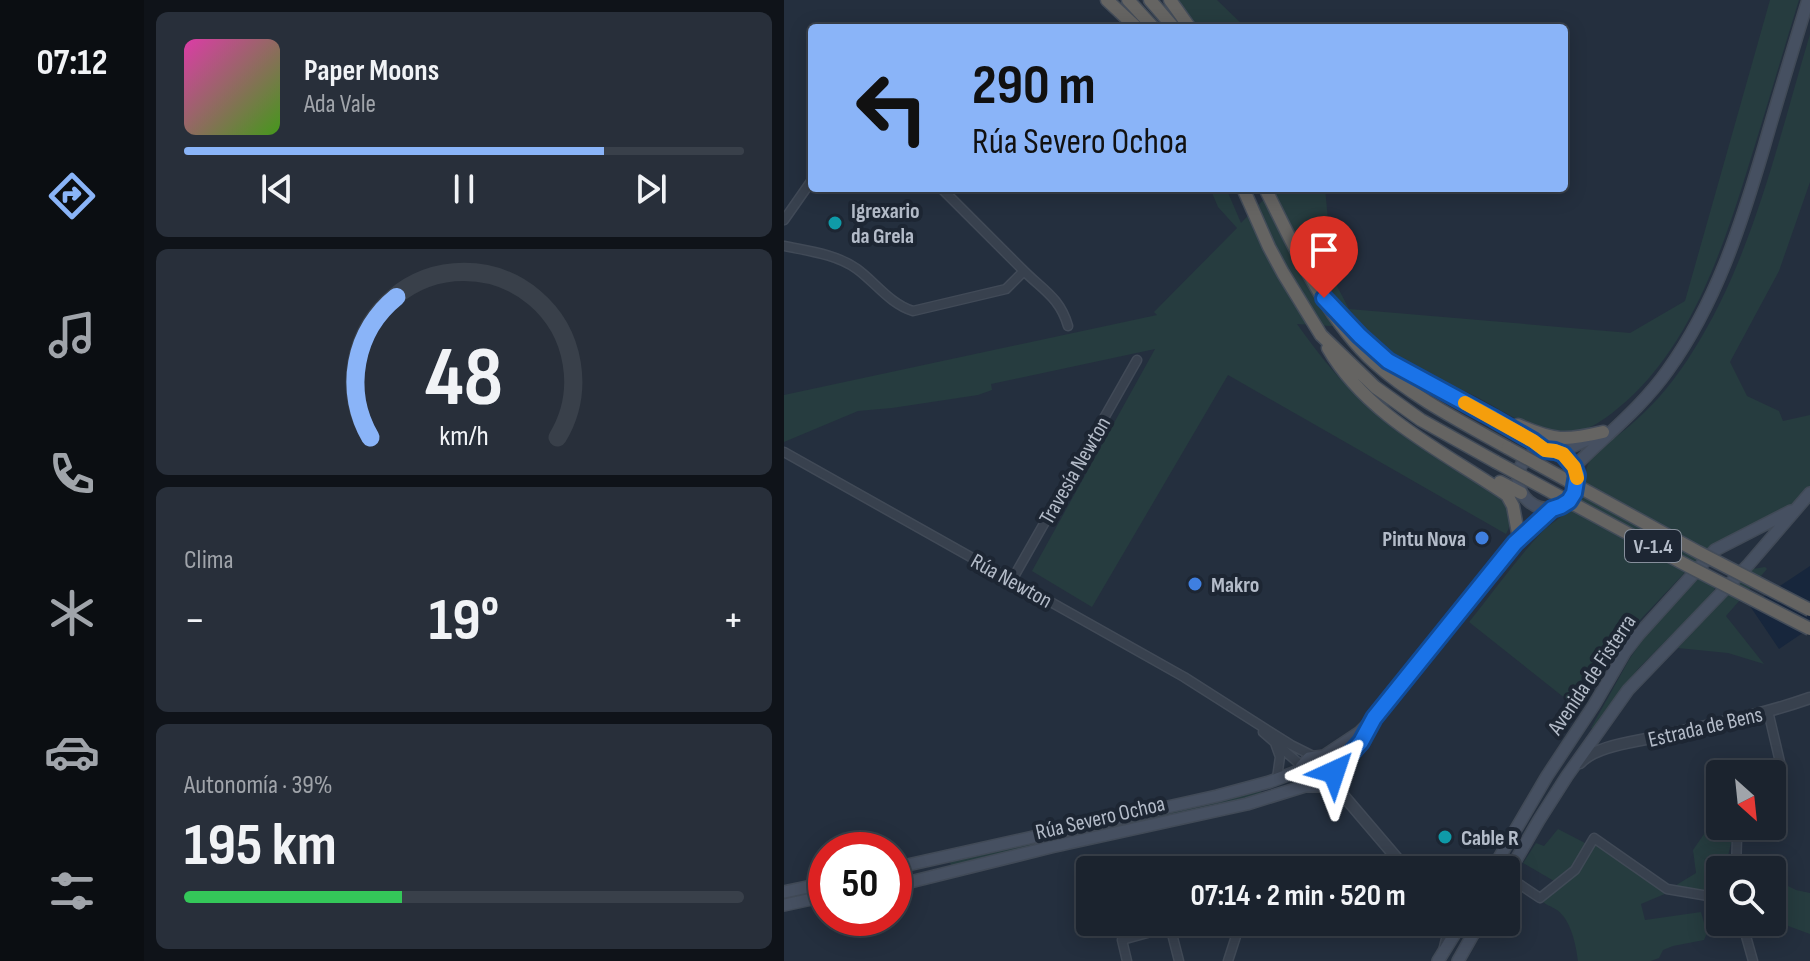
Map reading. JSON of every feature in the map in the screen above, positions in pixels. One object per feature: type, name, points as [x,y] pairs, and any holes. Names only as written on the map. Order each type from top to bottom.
[{"type":"highway","points":[[1107,0],[1133,24]]},
{"type":"highway","points":[[1128,0],[1150,24]]},
{"type":"highway","points":[[1150,0],[1171,24]]},
{"type":"highway","points":[[1170,0],[1187,24]]},
{"type":"highway","name":"V-1.4","points":[[1244,192],[1283,273],[1321,335],[1375,387],[1421,420],[1496,462],[1810,629]]},
{"type":"highway","name":"V-1.4","points":[[1267,192],[1300,258],[1348,334],[1374,362],[1420,398],[1698,552],[1810,610]]},
{"type":"highway","points":[[1324,298],[1388,361],[1550,451]]},
{"type":"highway","points":[[1321,335],[1346,376],[1391,418],[1507,495],[1513,506],[1517,538]]},
{"type":"highway","points":[[1493,418],[1559,439],[1573,439],[1609,429]]},
{"type":"highway","points":[[1440,451],[1524,498]]},
{"type":"main road","points":[[1550,451],[1565,450],[1609,429],[1631,413],[1668,370],[1688,340],[1726,264],[1808,0]]},
{"type":"main road","points":[[1550,451],[1563,454],[1574,467],[1609,429]]},
{"type":"main road","name":"Rúa Severo Ochoa","points":[[1517,538],[1524,498],[1518,475],[1527,458],[1535,453],[1550,451]]},
{"type":"main road","name":"Rúa Severo Ochoa","points":[[912,864],[1217,796],[1302,768],[1360,732],[1374,718],[1517,538],[1552,509],[1569,501],[1574,493],[1577,475],[1574,467]]},
{"type":"main road","name":"Avenida de Fisterra","points":[[1518,856],[1567,776],[1628,690],[1749,564],[1810,493]]},
{"type":"main road","points":[[1524,498],[1543,509],[1552,509]]},
{"type":"main road","name":"Avenida de Fisterra","points":[[1500,856],[1547,776],[1639,634],[1715,550],[1798,507]]},
{"type":"main road","points":[[1688,579],[1708,570],[1720,579],[1722,585],[1719,591],[1701,613]]},
{"type":"main road","points":[[1589,744],[1585,733],[1588,725],[1639,634]]},
{"type":"main road","name":"Rúa Severo Ochoa","points":[[912,879],[1319,785],[1334,774],[1361,742],[1374,718]]},
{"type":"main road","points":[[1319,756],[1330,762],[1334,774]]},
{"type":"main road","points":[[1302,768],[1305,779],[1319,785]]},
{"type":"main road","points":[[1511,856],[1524,835],[1539,820]]},
{"type":"main road","points":[[912,877],[925,871],[927,860]]},
{"type":"main road","points":[[784,892],[808,887]]},
{"type":"main road","points":[[784,908],[808,903]]},
{"type":"main road","points":[[1441,956],[1453,936]]},
{"type":"main road","points":[[1458,961],[1472,936]]},
{"type":"street","points":[[784,220],[808,186]]},
{"type":"street","points":[[945,192],[1053,297],[1063,309],[1068,326]]},
{"type":"street","points":[[784,246],[838,258],[856,268],[902,307],[913,311],[1006,289],[1024,271]]},
{"type":"street","name":"Travesía Newton","points":[[1012,580],[1137,360]]},
{"type":"street","name":"Rúa Newton","points":[[784,452],[1184,677],[1291,745],[1319,756]]},
{"type":"street","name":"Estrada de Bens","points":[[1567,776],[1585,757],[1615,746],[1768,711],[1810,698]]},
{"type":"street","name":"Rúa Newton","points":[[1238,710],[1302,768]]},
{"type":"street","points":[[1768,711],[1780,760]]},
{"type":"street","name":"Avenida de Fisterra","points":[[1599,729],[1607,742],[1615,746]]},
{"type":"street","points":[[1275,742],[1280,757],[1277,778]]},
{"type":"street","points":[[1589,744],[1599,752]]},
{"type":"street","points":[[1334,774],[1343,795],[1395,856]]},
{"type":"street","points":[[1319,785],[1343,795]]},
{"type":"street","points":[[1520,886],[1540,898],[1575,870],[1594,838],[1667,889],[1706,896]]},
{"type":"street","points":[[1127,961],[1122,940],[1136,936]]},
{"type":"street","points":[[1173,936],[1179,961]]},
{"type":"street","points":[[1228,961],[1236,936]]},
{"type":"street","points":[[1441,956],[1448,936]]},
{"type":"street","points":[[1746,936],[1753,961]]},
{"type":"green space","points":[[1178,0],[1217,0],[1242,24],[1193,24]]},
{"type":"green space","points":[[1770,0],[1799,0],[1744,180],[1704,288],[1667,355],[1644,384],[1605,418],[1570,433],[1542,430],[1404,363],[1363,328],[1297,324],[1350,390],[1385,421],[1499,497],[1510,516],[1506,534],[1228,375],[1092,607],[1032,571],[1155,349],[991,384],[992,390],[978,395],[858,411],[784,442],[784,395],[1157,315],[1154,312],[1237,228],[1218,207],[1212,192],[1228,192],[1241,223],[1271,192],[1325,192],[1331,252],[1326,265],[1349,309],[1630,333],[1685,301]]},
{"type":"green space","points":[[1810,34],[1810,182],[1779,271],[1730,362],[1747,396],[1779,411],[1783,421],[1810,415],[1810,486],[1790,507],[1708,548],[1624,637],[1571,703],[1469,622],[1541,533],[1578,501],[1587,466],[1593,456],[1652,405],[1674,379],[1714,315],[1748,238]]},
{"type":"green space","points":[[1752,569],[1767,569],[1726,616],[1764,664],[1728,653],[1678,648]]},
{"type":"green space","points":[[1700,578],[1716,585],[1713,593],[1638,669],[1591,728],[1648,632]]},
{"type":"green space","points":[[1261,791],[1262,795],[1234,802],[951,866],[950,861]]},
{"type":"green space","points":[[1558,829],[1585,843],[1591,834],[1673,887],[1696,873],[1693,850],[1706,831],[1706,840],[1732,840],[1728,856],[1706,856],[1706,899],[1667,893],[1641,904],[1645,920],[1701,912],[1706,935],[1704,940],[1663,950],[1659,958],[1651,961],[1578,961],[1566,920],[1540,898],[1554,881],[1523,863],[1536,843],[1544,846]]},
{"type":"green space","points":[[1786,885],[1810,893],[1810,934],[1786,925]]},
{"type":"water","points":[[1810,566],[1810,628],[1779,649],[1750,606]]},
{"type":"slow traffic","points":[[1465,403],[1545,450],[1563,454],[1574,467],[1577,478]]},
{"type":"place","name":"Igrexario da Grela","points":[[835,223]]},
{"type":"place","name":"Pintu Nova","points":[[1482,538]]},
{"type":"place","name":"Makro","points":[[1195,584]]},
{"type":"place","name":"Cable R","points":[[1445,837]]},
{"type":"route","points":[[1324,298],[1388,361],[1545,450],[1563,454],[1577,475],[1577,485],[1569,501],[1552,509],[1515,543],[1374,718],[1361,742],[1334,772]]}]
